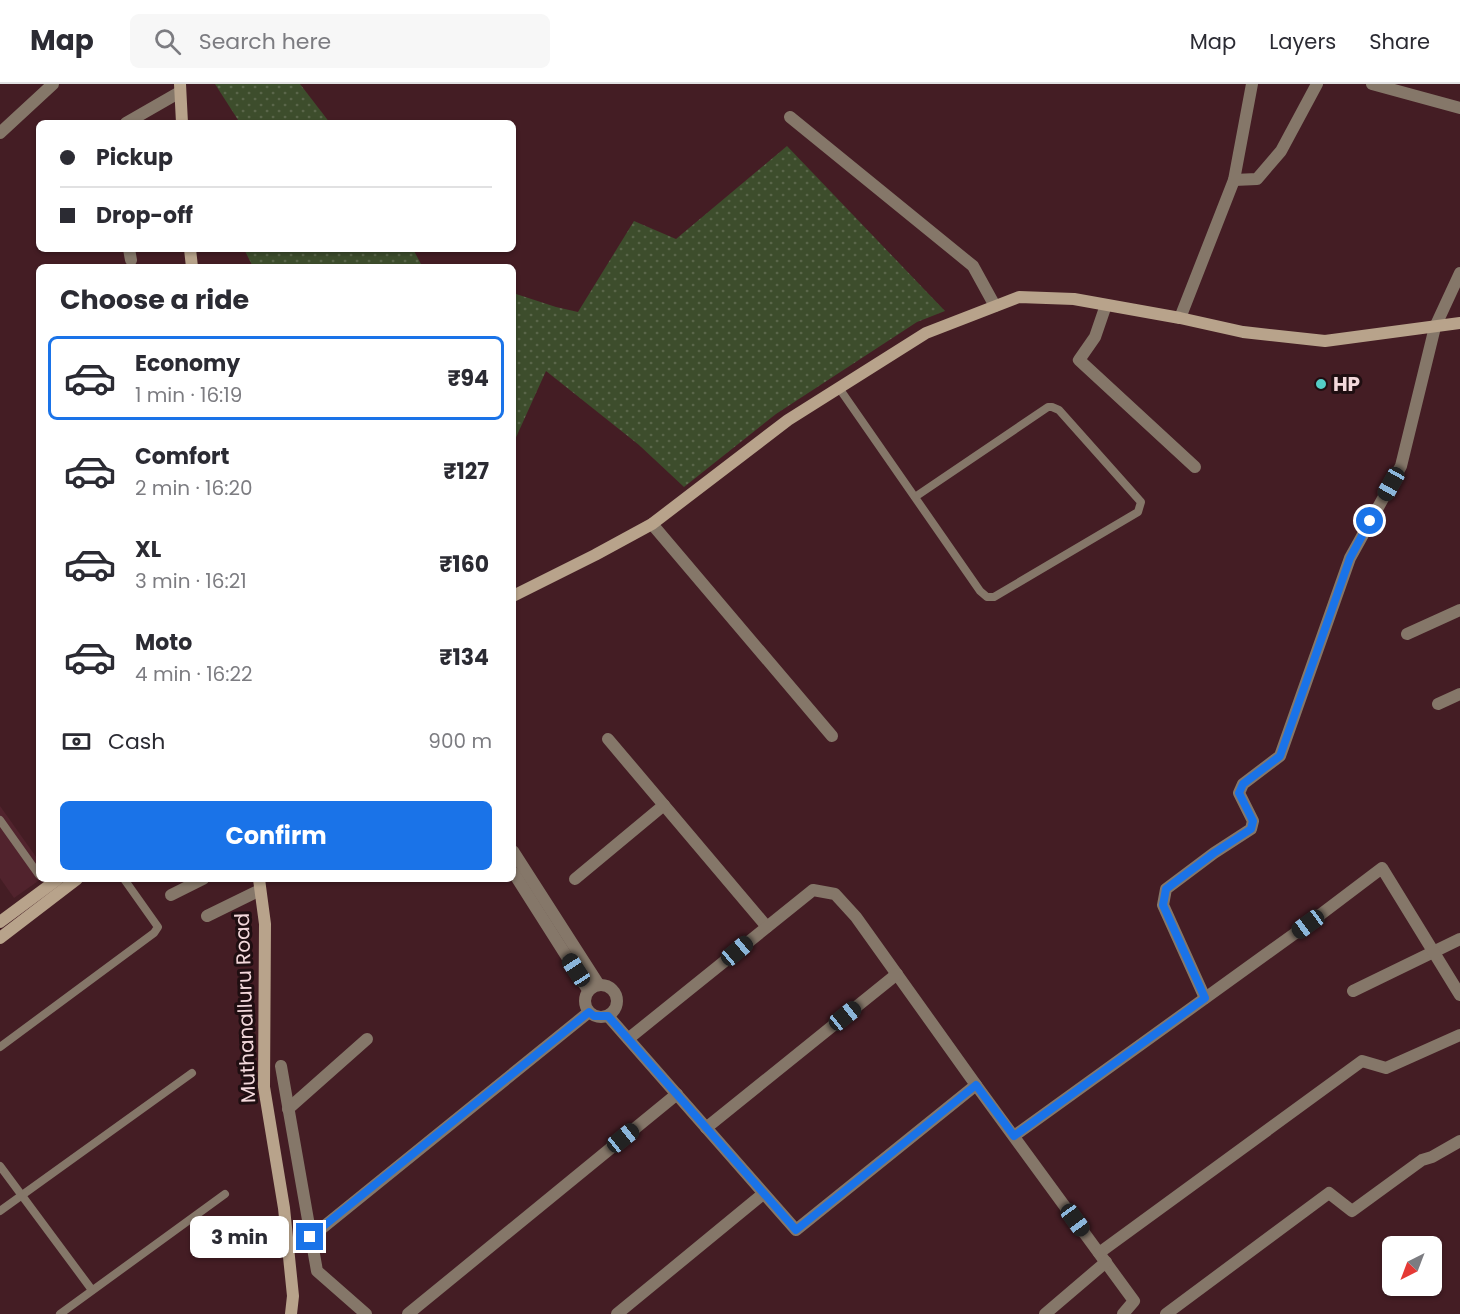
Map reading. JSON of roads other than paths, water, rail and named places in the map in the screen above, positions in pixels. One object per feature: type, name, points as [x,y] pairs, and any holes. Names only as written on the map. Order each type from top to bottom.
[{"type":"main road","points":[[180,88],[182,120]]},
{"type":"main road","points":[[516,595],[652,524],[788,420],[926,333],[1019,297],[1074,299],[1243,332],[1325,341],[1460,323]]},
{"type":"main road","points":[[0,922],[41,882]]},
{"type":"main road","points":[[0,938],[73,882]]},
{"type":"main road","name":"Muthanalluru Road","points":[[259,884],[265,924],[264,1087],[284,1208],[293,1296],[291,1314]]},
{"type":"street","points":[[0,133],[53,84]]},
{"type":"street","points":[[1180,318],[1234,180],[1252,84]]},
{"type":"street","points":[[1234,180],[1257,179],[1281,151],[1317,84]]},
{"type":"street","points":[[1371,84],[1460,108]]},
{"type":"street","points":[[131,120],[180,88]]},
{"type":"street","points":[[790,117],[973,266],[995,306]]},
{"type":"street","points":[[1205,998],[1163,905],[1166,889],[1251,829],[1253,821],[1239,793],[1243,784],[1280,756],[1350,558],[1401,466],[1435,327],[1460,273]]},
{"type":"street","points":[[1106,305],[1095,337],[1078,360],[1195,467]]},
{"type":"street","points":[[652,524],[832,736]]},
{"type":"street","points":[[1407,634],[1460,610]]},
{"type":"street","points":[[1438,704],[1460,694]]},
{"type":"street","points":[[608,739],[767,927]]},
{"type":"street","points":[[574,879],[664,805]]},
{"type":"street","points":[[516,855],[594,987]]},
{"type":"street","points":[[1014,1136],[1382,868],[1460,995]]},
{"type":"street","points":[[516,876],[594,987]]},
{"type":"street","points":[[171,895],[197,882]]},
{"type":"street","points":[[207,916],[259,884]]},
{"type":"street","points":[[628,1039],[813,890],[835,894],[856,917],[1134,1300],[1123,1314]]},
{"type":"street","points":[[1353,991],[1460,939]]},
{"type":"street","points":[[706,1128],[897,974]]},
{"type":"street","points":[[608,1016],[616,1006],[615,993],[605,985],[594,987],[584,997],[589,1012],[594,1016],[608,1016],[796,1230],[976,1085]]},
{"type":"street","points":[[310,1237],[589,1012]]},
{"type":"street","points":[[1046,1314],[1102,1257],[1362,1061],[1386,1068],[1460,1035]]},
{"type":"street","points":[[288,1109],[367,1039]]},
{"type":"street","points":[[281,1066],[317,1271],[366,1314]]},
{"type":"street","points":[[408,1314],[677,1095]]},
{"type":"street","points":[[1166,1314],[1329,1193],[1353,1211],[1422,1160],[1460,1141]]},
{"type":"street","points":[[617,1314],[763,1194]]},
{"type":"lane","points":[[839,388],[980,591],[987,597],[994,597],[1138,512],[1141,508],[1141,502],[1053,406],[1048,407],[915,497]]},
{"type":"lane","points":[[0,820],[36,870]]},
{"type":"lane","points":[[0,1047],[154,933],[158,927],[126,882]]},
{"type":"lane","points":[[0,1211],[192,1073]]},
{"type":"lane","points":[[0,1166],[92,1290]]},
{"type":"lane","points":[[60,1314],[225,1194]]},
{"type":"place","name":"HP","points":[[1321,384]]}]
